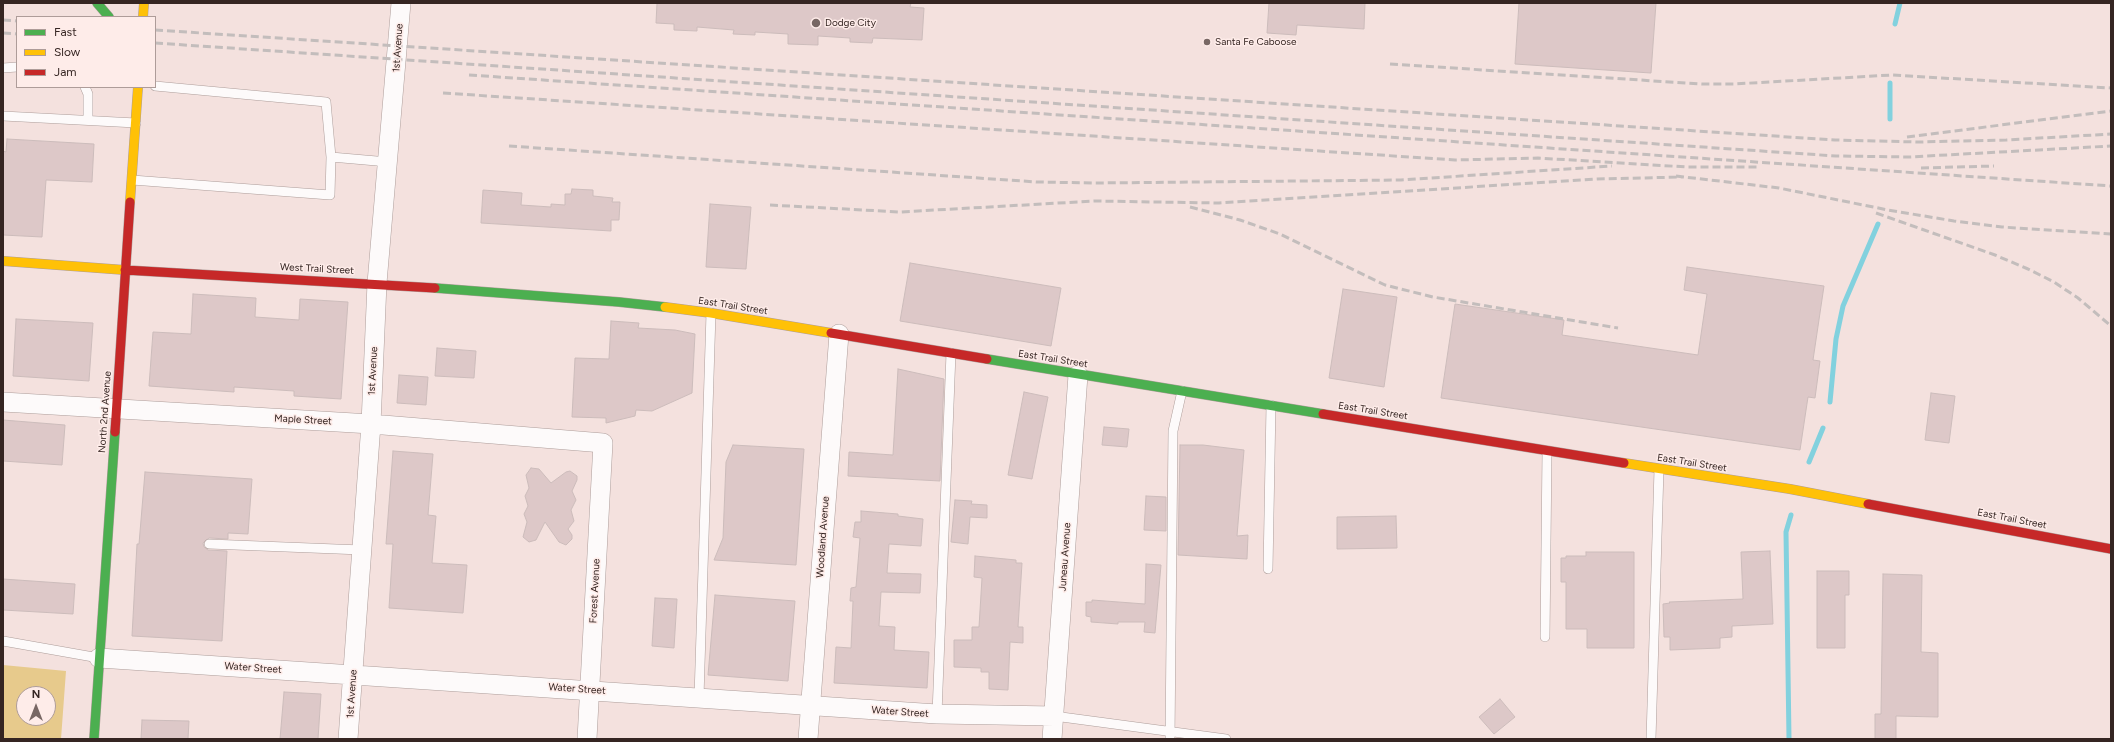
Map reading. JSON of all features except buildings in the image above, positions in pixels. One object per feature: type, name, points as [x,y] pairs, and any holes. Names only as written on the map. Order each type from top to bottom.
[{"type":"main road","points":[[97,3],[108,16]]},
{"type":"main road","points":[[143,16],[144,3]]},
{"type":"main road","name":"North 2nd Avenue","points":[[94,739],[138,89]]},
{"type":"main road","name":"West Trail Street","points":[[3,261],[125,270],[377,283],[629,303]]},
{"type":"main road","name":"East Trail Street","points":[[629,303],[711,313],[1078,375],[1834,496],[2111,549]]},
{"type":"street","name":"1st Avenue","points":[[348,739],[371,424],[377,283],[401,3]]},
{"type":"street","name":"Woodland Avenue","points":[[808,739],[839,334]]},
{"type":"street","name":"Juneau Avenue","points":[[1052,739],[1078,375]]},
{"type":"street","name":"Maple Street","points":[[3,402],[371,424],[603,443]]},
{"type":"street","name":"Forest Avenue","points":[[587,739],[603,443]]},
{"type":"street","name":"Water Street","points":[[100,658],[936,714],[1054,716]]},
{"type":"lane","points":[[3,68],[16,67]]},
{"type":"lane","points":[[132,180],[330,195],[331,157],[326,102],[156,86]]},
{"type":"lane","points":[[85,88],[88,94],[88,120]]},
{"type":"lane","points":[[3,116],[136,123]]},
{"type":"lane","points":[[331,157],[388,162]]},
{"type":"lane","points":[[699,697],[711,313]]},
{"type":"lane","points":[[936,714],[951,353]]},
{"type":"lane","points":[[1170,736],[1173,431],[1182,391]]},
{"type":"lane","points":[[1268,569],[1271,405]]},
{"type":"lane","points":[[1545,637],[1547,451]]},
{"type":"lane","points":[[1651,739],[1659,469]]},
{"type":"lane","points":[[208,544],[362,550]]},
{"type":"lane","points":[[3,641],[100,658]]},
{"type":"lane","points":[[1054,716],[1170,736],[1226,739]]},
{"type":"shaded area","points":[[3,665],[66,671],[61,739],[3,739]]},
{"type":"waterway","points":[[1895,24],[1900,3]]},
{"type":"waterway","points":[[1890,83],[1890,119]]},
{"type":"waterway","points":[[1830,402],[1836,339],[1843,306],[1878,224]]},
{"type":"waterway","points":[[1809,462],[1823,428]]},
{"type":"waterway","points":[[1789,739],[1786,532],[1791,515]]},
{"type":"railway","points":[[3,20],[16,21]]},
{"type":"railway","points":[[156,30],[1835,140],[1918,142],[2006,140],[2111,134]]},
{"type":"railway","points":[[3,33],[16,34]]},
{"type":"railway","points":[[156,43],[1836,156],[1909,157],[2111,146]]},
{"type":"railway","points":[[1390,64],[1702,84],[1734,84],[1892,75],[2111,88]]},
{"type":"railway","points":[[469,75],[2111,186]]},
{"type":"railway","points":[[443,93],[1455,160],[1538,158],[1687,167],[1757,167]]},
{"type":"railway","points":[[1907,137],[2111,111]]},
{"type":"railway","points":[[509,146],[1037,182],[1095,183],[1401,180],[1612,166]]},
{"type":"railway","points":[[1921,168],[1994,166]]},
{"type":"railway","points":[[1676,176],[1779,188],[1888,210],[1954,221],[2002,227],[2111,234]]},
{"type":"railway","points":[[770,205],[900,212],[1095,201],[1219,203],[1597,179],[1682,177]]},
{"type":"railway","points":[[1190,207],[1240,220],[1280,234],[1385,285],[1433,297],[1618,328]]},
{"type":"railway","points":[[1876,213],[1995,255],[2028,269],[2054,282],[2078,298],[2111,326]]},
{"type":"traffic: fast","points":[[97,3],[108,16]]},
{"type":"traffic: fast","points":[[435,288],[665,307]]},
{"type":"traffic: fast","points":[[987,359],[1323,414]]},
{"type":"traffic: fast","points":[[94,739],[115,432]]},
{"type":"traffic: slow","points":[[143,16],[144,3]]},
{"type":"traffic: slow","points":[[130,202],[138,88]]},
{"type":"traffic: slow","points":[[3,261],[125,270]]},
{"type":"traffic: slow","points":[[665,307],[831,333]]},
{"type":"traffic: slow","points":[[1624,463],[1790,489],[1868,504]]},
{"type":"traffic: jam","points":[[115,432],[130,202]]},
{"type":"traffic: jam","points":[[125,270],[435,288]]},
{"type":"traffic: jam","points":[[831,333],[987,359]]},
{"type":"traffic: jam","points":[[1323,414],[1624,463]]},
{"type":"traffic: jam","points":[[1868,504],[2111,549]]},
{"type":"place","name":"Dodge City","points":[[816,23]]},
{"type":"place","name":"Santa Fe Caboose","points":[[1207,42]]}]
